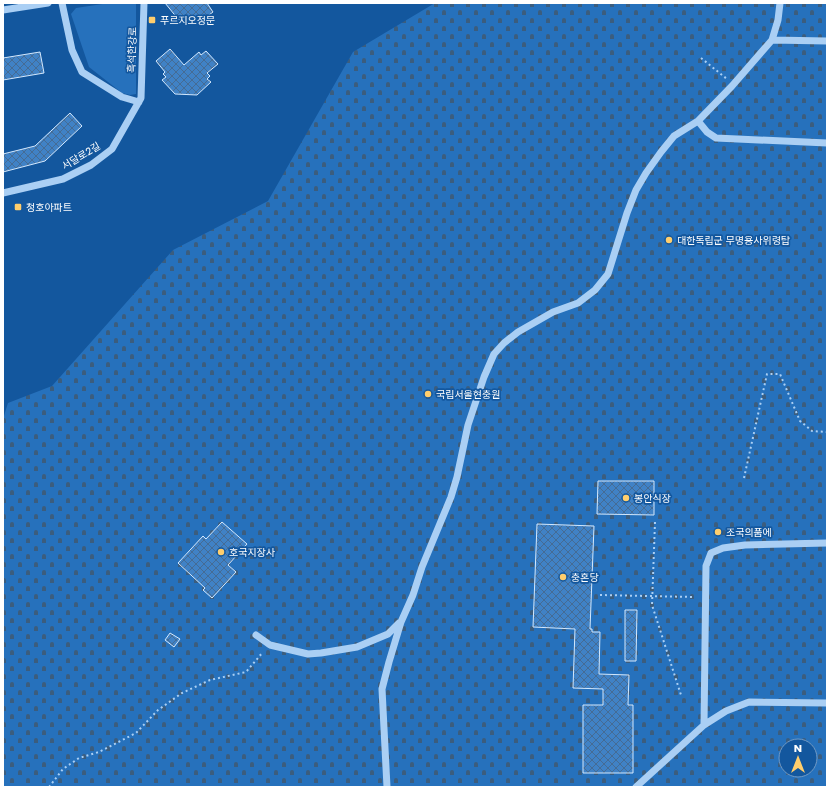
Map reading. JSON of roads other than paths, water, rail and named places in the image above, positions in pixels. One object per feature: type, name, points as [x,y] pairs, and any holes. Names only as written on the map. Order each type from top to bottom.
[{"type":"street","points":[[3,10],[48,3]]},
{"type":"street","points":[[62,3],[72,50],[82,72],[122,97],[140,100]]},
{"type":"street","name":"흑석한강로","points":[[140,100],[144,3]]},
{"type":"street","points":[[387,787],[382,689],[401,622],[451,497],[457,477],[468,425],[484,377],[494,354],[504,343],[518,332],[553,312],[578,303],[595,290],[608,274],[627,213],[636,190],[646,173],[660,152],[674,136],[698,121],[734,84],[772,40],[778,20],[780,3]]},
{"type":"street","points":[[772,40],[827,41]]},
{"type":"street","name":"서달로2길","points":[[3,193],[62,179],[91,165],[112,149],[140,100]]},
{"type":"street","points":[[698,121],[707,132],[716,138],[827,143]]},
{"type":"street","points":[[704,724],[706,566],[711,554],[723,548],[745,545],[827,543]]},
{"type":"street","points":[[256,636],[270,645],[308,654],[321,653],[357,647],[388,634],[401,622]]},
{"type":"street","points":[[636,787],[704,724],[726,711],[749,702],[827,703]]},
{"type":"place","name":"푸르지오정문","points":[[152,20]]},
{"type":"place","name":"청호아파트","points":[[18,207]]},
{"type":"place","name":"대한독립군 무명용사위령탑","points":[[669,240]]},
{"type":"place","name":"국립서울현충원","points":[[428,394]]},
{"type":"place","name":"봉안식장","points":[[626,498]]},
{"type":"place","name":"조국의품에","points":[[718,532]]},
{"type":"place","name":"호국지장사","points":[[221,552]]},
{"type":"place","name":"충혼당","points":[[563,577]]}]
